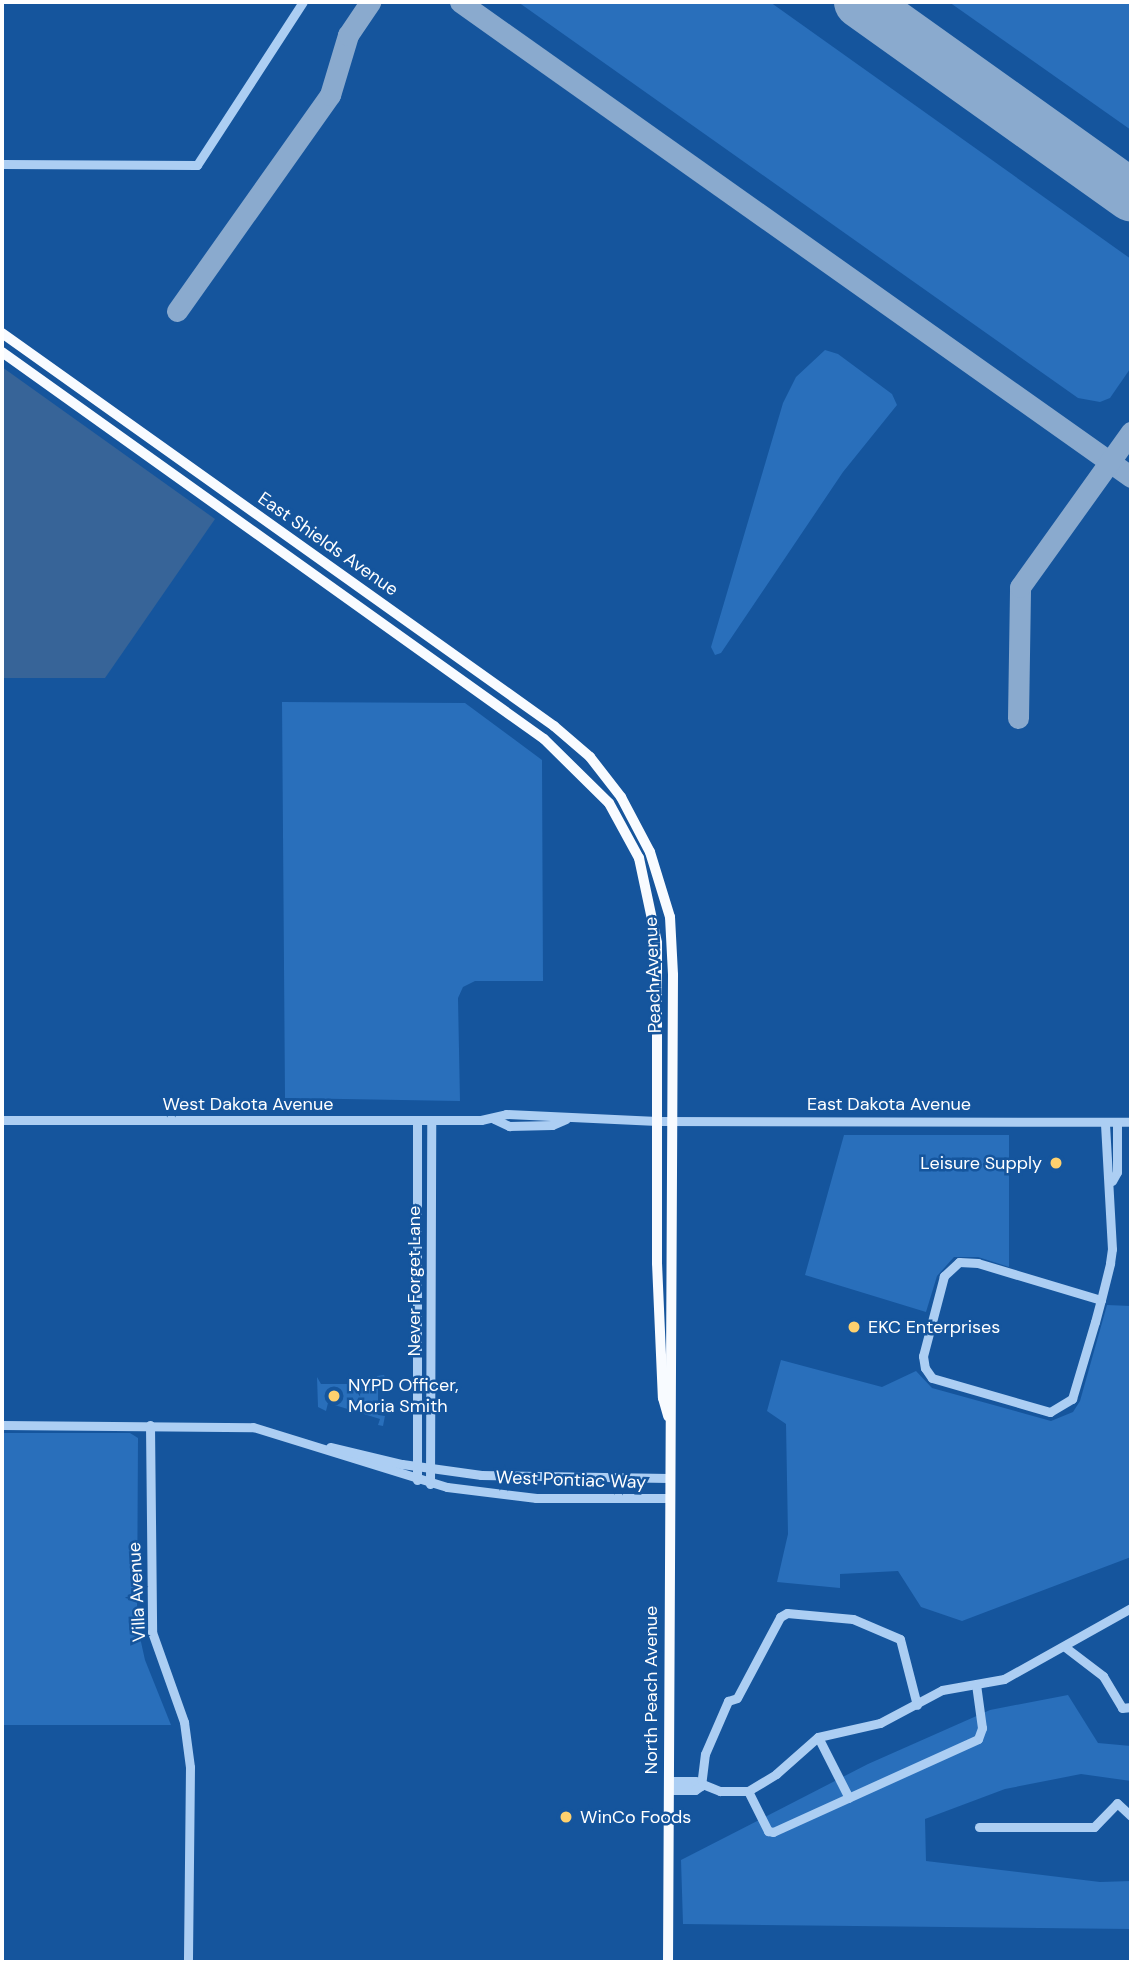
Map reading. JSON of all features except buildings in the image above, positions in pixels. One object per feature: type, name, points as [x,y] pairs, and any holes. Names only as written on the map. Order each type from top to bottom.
[{"type":"main road","name":"East Shields Avenue","points":[[2,333],[525,706],[590,757],[621,797]]},
{"type":"main road","name":"East Shields Avenue","points":[[2,352],[516,720],[576,767],[609,803],[639,858],[653,913],[657,1121]]},
{"type":"main road","points":[[516,720],[525,706]]},
{"type":"main road","name":"Peach Avenue","points":[[621,797],[650,852],[670,917],[674,1120]]},
{"type":"main road","name":"North Peach Avenue","points":[[668,1962],[669,1419],[673,1399],[674,1120]]},
{"type":"main road","name":"North Peach Avenue","points":[[657,1121],[657,1263],[663,1398],[669,1419]]},
{"type":"street","points":[[2,164],[197,165],[303,2]]},
{"type":"street","name":"West Dakota Avenue","points":[[2,1119],[494,1119],[509,1126],[552,1125],[566,1119],[674,1120]]},
{"type":"street","name":"Never Forget Lane","points":[[416,1480],[417,1120]]},
{"type":"street","name":"Never Forget Lane","points":[[430,1484],[431,1120]]},
{"type":"street","name":"East Dakota Avenue","points":[[674,1120],[1131,1122]]},
{"type":"street","points":[[1105,1122],[1105,1172],[1112,1181]]},
{"type":"street","points":[[1101,1300],[978,1263],[959,1262],[944,1276],[923,1356],[925,1368],[932,1378],[1050,1412],[1062,1408],[1072,1399],[1101,1300],[1112,1249],[1112,1181],[1117,1172],[1117,1122]]},
{"type":"street","name":"West Pontiac Way","points":[[2,1425],[253,1427],[312,1443],[430,1468],[536,1478],[669,1478]]},
{"type":"street","name":"Villa Avenue","points":[[150,1425],[152,1632],[184,1722],[189,1755],[188,1962]]},
{"type":"street","name":"West Pontiac Way","points":[[312,1443],[362,1465],[430,1484],[512,1497],[670,1498]]},
{"type":"street","points":[[669,1786],[695,1790],[701,1786],[720,1791],[748,1791],[776,1774],[818,1737],[880,1723],[942,1690],[1012,1676],[1131,1608]]},
{"type":"street","points":[[701,1786],[703,1759],[728,1701],[737,1698],[780,1617],[788,1613],[853,1619],[900,1639],[917,1704]]},
{"type":"street","points":[[1065,1647],[1103,1676],[1126,1708]]},
{"type":"street","points":[[748,1791],[768,1830],[774,1832],[978,1740],[982,1728],[976,1684]]},
{"type":"street","points":[[818,1737],[849,1798]]},
{"type":"street","points":[[979,1827],[1094,1827],[1117,1803],[1131,1816]]},
{"type":"shaded area","points":[[518,2],[770,2],[1131,259],[1130,369],[1110,398],[1100,402],[1078,398]]},
{"type":"shaded area","points":[[949,2],[1131,2],[1131,130]]},
{"type":"shaded area","points":[[825,350],[838,354],[892,394],[897,405],[843,472],[721,653],[715,655],[711,647],[783,403],[796,377]]},
{"type":"shaded area","points":[[2,367],[215,519],[105,678],[2,678]]},
{"type":"shaded area","points":[[282,702],[465,703],[542,760],[543,981],[475,981],[463,987],[458,998],[460,1101],[285,1098]]},
{"type":"shaded area","points":[[844,1135],[1009,1135],[1009,1267],[978,1257],[954,1257],[937,1276],[926,1312],[805,1275]]},
{"type":"shaded area","points":[[1107,1305],[1131,1306],[1131,1557],[962,1621],[921,1607],[898,1571],[840,1574],[840,1588],[777,1582],[788,1534],[786,1424],[767,1411],[781,1360],[882,1387],[916,1371],[932,1388],[1051,1421],[1073,1412],[1080,1401]]},
{"type":"shaded area","points":[[384,1375],[386,1380],[378,1380],[378,1415],[385,1416],[383,1426],[378,1425],[380,1419],[328,1403],[326,1411],[318,1407],[317,1377],[321,1384],[375,1384],[377,1376]]},
{"type":"shaded area","points":[[2,1433],[130,1433],[138,1438],[137,1624],[145,1660],[171,1725],[2,1725]]},
{"type":"shaded area","points":[[1068,1695],[1098,1743],[1131,1746],[1131,1781],[1081,1774],[1005,1789],[925,1819],[926,1861],[1100,1882],[1131,1881],[1131,1929],[683,1924],[681,1860],[868,1764],[990,1710]]},
{"type":"taxiway","points":[[177,311],[330,95],[348,35],[370,2]]},
{"type":"taxiway","points":[[460,2],[1131,477]]},
{"type":"taxiway","points":[[1018,718],[1020,587],[1131,432]]},
{"type":"runway","points":[[860,2],[1131,195]]},
{"type":"place","name":"Leisure Supply","points":[[1056,1163]]},
{"type":"place","name":"EKC Enterprises","points":[[854,1327]]},
{"type":"place","name":"NYPD Officer, Moria Smith","points":[[334,1396]]},
{"type":"place","name":"WinCo Foods","points":[[566,1817]]}]
